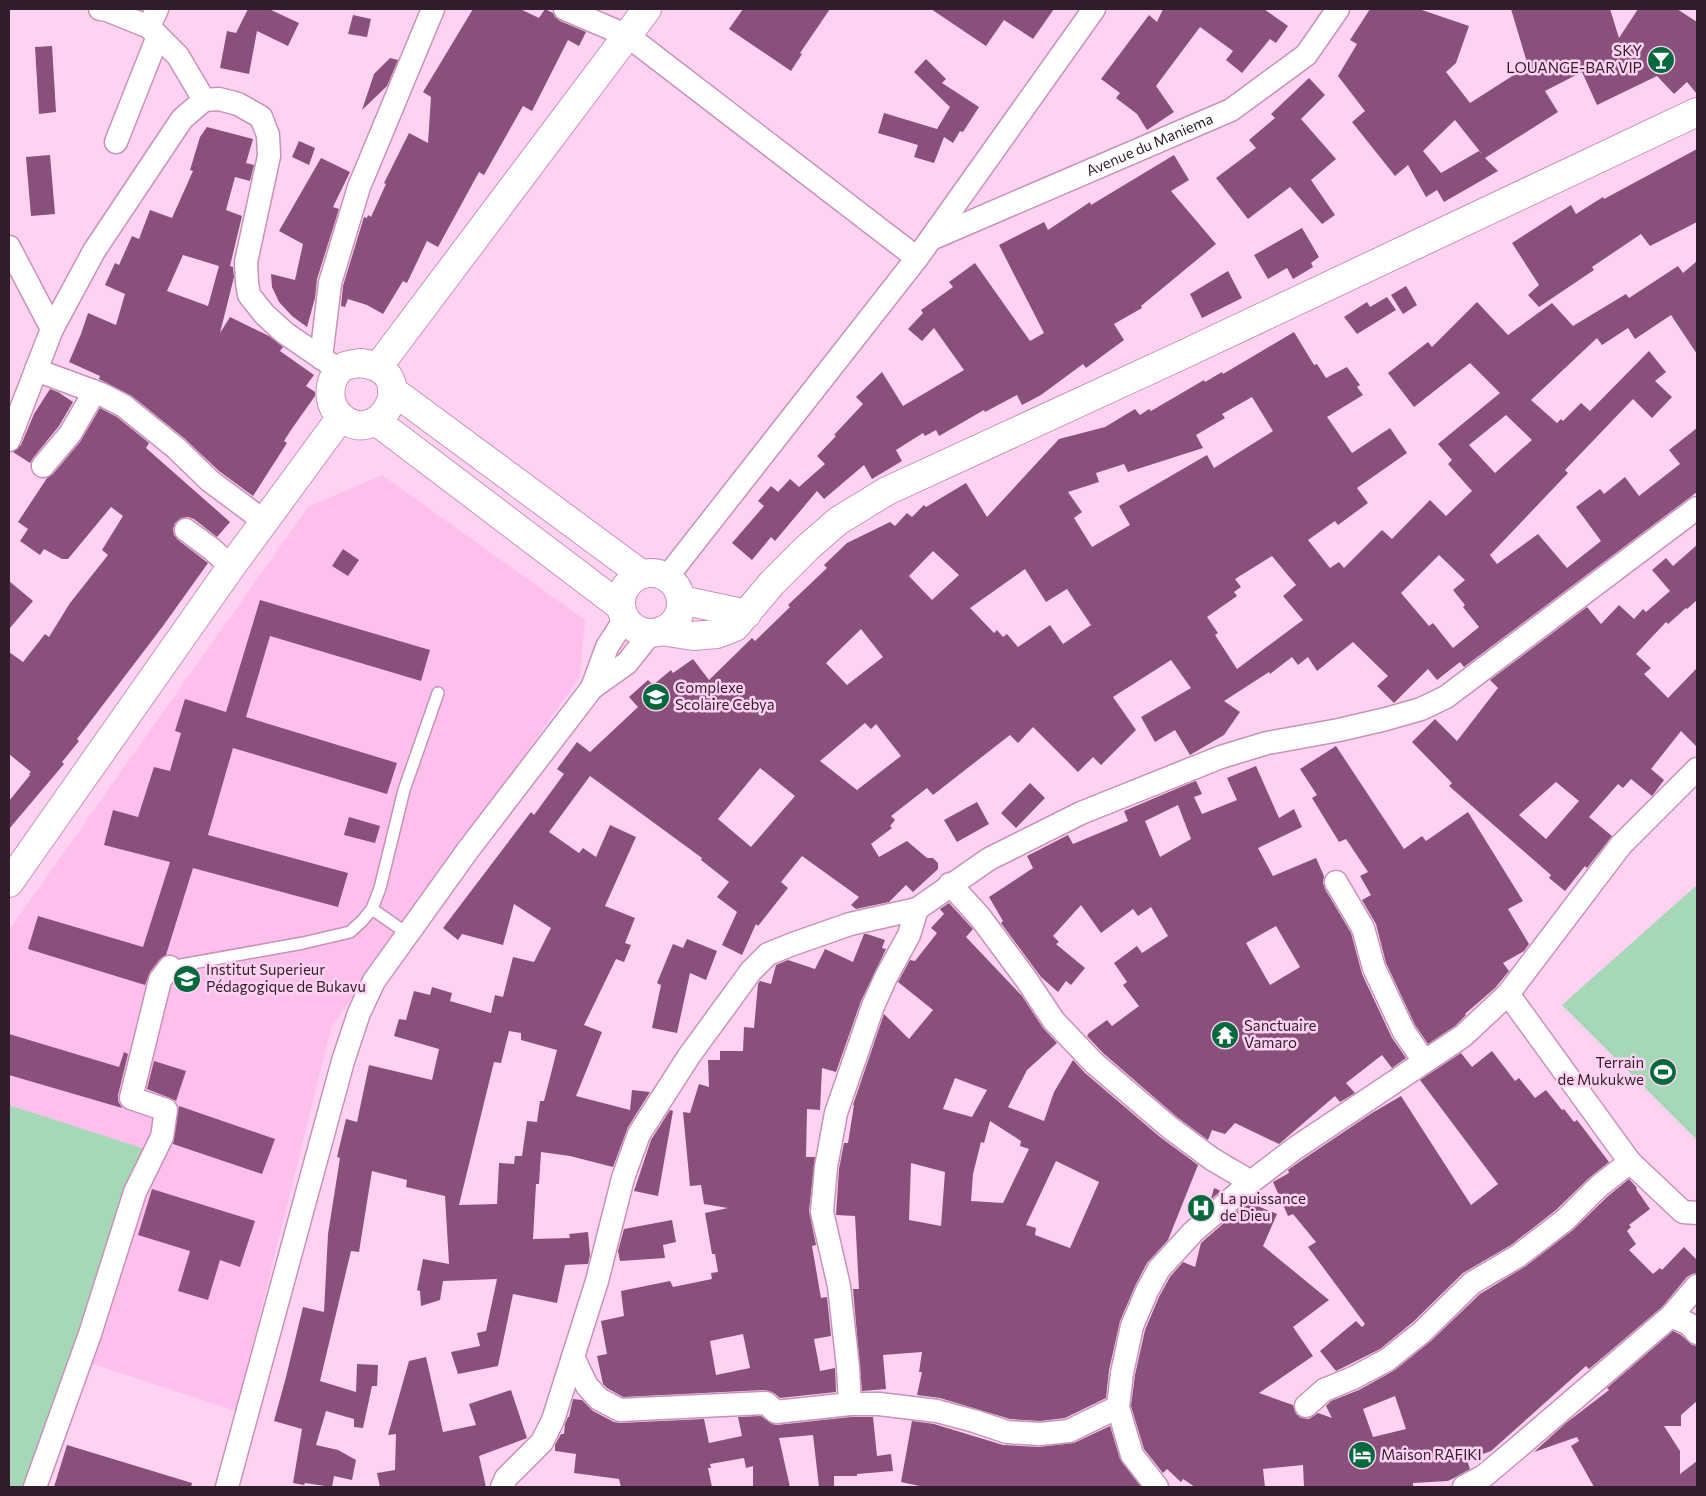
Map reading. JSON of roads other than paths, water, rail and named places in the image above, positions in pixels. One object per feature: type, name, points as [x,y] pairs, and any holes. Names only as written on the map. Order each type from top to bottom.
[{"type":"street","points":[[100,9],[155,24],[178,56],[204,100]]},
{"type":"street","points":[[9,440],[52,329],[94,251],[182,119],[204,100],[219,99],[238,104],[260,117],[268,135],[269,156],[246,262],[247,283],[250,295],[265,315],[285,333],[330,364],[370,364],[385,373],[390,381],[392,400],[383,416],[367,424],[349,422],[341,417],[331,402],[330,392],[332,383],[330,364],[330,283],[358,187],[432,9]]},
{"type":"street","points":[[565,9],[628,36],[917,258]]},
{"type":"street","points":[[378,368],[647,9]]},
{"type":"street","points":[[663,584],[917,258],[1094,9]]},
{"type":"street","name":"Avenue du Maniema","points":[[930,240],[1231,110],[1306,55],[1338,9]]},
{"type":"street","points":[[116,142],[155,24]]},
{"type":"street","points":[[376,421],[622,612],[634,628],[656,633],[693,636],[717,634],[735,627],[772,583],[807,548],[838,521],[887,490],[1180,356],[1697,112]]},
{"type":"street","points":[[9,247],[52,329]]},
{"type":"street","points":[[36,370],[93,391],[124,406],[176,448],[210,482],[264,521]]},
{"type":"street","points":[[227,1487],[343,1061],[359,1014],[374,981],[474,842],[592,688],[627,663],[656,633],[672,624],[680,613],[663,584],[392,390]]},
{"type":"street","points":[[43,466],[70,434],[93,391]]},
{"type":"street","points":[[9,883],[231,567],[341,417]]},
{"type":"street","points":[[502,1487],[506,1478],[542,1442],[553,1420],[597,1281],[623,1178],[639,1134],[689,1056],[751,971],[768,954],[850,924],[917,909],[950,884],[989,859],[1081,813],[1221,757],[1267,743],[1340,730],[1386,719],[1421,709],[1446,698],[1697,508]]},
{"type":"street","points":[[186,530],[231,567]]},
{"type":"street","points":[[592,688],[622,612],[622,592],[629,581],[663,584],[747,614]]},
{"type":"street","points":[[1157,1487],[1132,1455],[1118,1406],[1122,1373],[1132,1326],[1159,1269],[1193,1232],[1251,1182],[1294,1149],[1463,1036],[1508,994],[1621,845],[1697,769]]},
{"type":"street","points":[[1336,882],[1363,928],[1374,968],[1404,1032],[1424,1061]]},
{"type":"street","points":[[950,884],[980,917],[1026,979],[1054,1021],[1094,1063],[1170,1127],[1212,1159],[1251,1182]]},
{"type":"street","points":[[850,1404],[848,1366],[838,1286],[822,1212],[826,1167],[836,1113],[873,1006],[886,977],[909,935],[917,909]]},
{"type":"street","points":[[35,1487],[90,1334],[135,1192],[162,1137],[166,1110],[131,1098],[160,980],[170,967]]},
{"type":"street","points":[[1508,994],[1630,1162],[1683,1212],[1697,1213]]},
{"type":"street","points":[[1306,1406],[1324,1390],[1353,1378],[1387,1360],[1422,1332],[1472,1283],[1518,1256],[1565,1220],[1598,1186],[1630,1162]]},
{"type":"street","points":[[1464,1487],[1484,1476],[1671,1316],[1697,1286]]},
{"type":"street","points":[[1671,1316],[1689,1324],[1697,1333]]},
{"type":"street","points":[[572,1357],[587,1386],[599,1399],[620,1410],[766,1402],[776,1412],[850,1404],[879,1404],[937,1411],[1007,1432],[1040,1434],[1069,1431],[1118,1406]]},
{"type":"lane","points":[[170,967],[303,943],[350,932],[362,921],[372,909],[380,888],[404,790],[438,693]]},
{"type":"lane","points":[[372,909],[408,934]]},
{"type":"place","name":"SKY LOUANGE-BAR VIP","points":[[1661,60]]},
{"type":"place","name":"Complexe Scolaire Cebya","points":[[656,697]]},
{"type":"place","name":"Institut Superieur Pédagogique de Bukavu","points":[[187,979]]},
{"type":"place","name":"Sanctuaire Vamaro","points":[[1225,1035]]},
{"type":"place","name":"Terrain de Mukukwe","points":[[1663,1072]]},
{"type":"place","name":"La puissance de Dieu","points":[[1201,1208]]},
{"type":"place","name":"Maison RAFIKI","points":[[1362,1455]]}]
